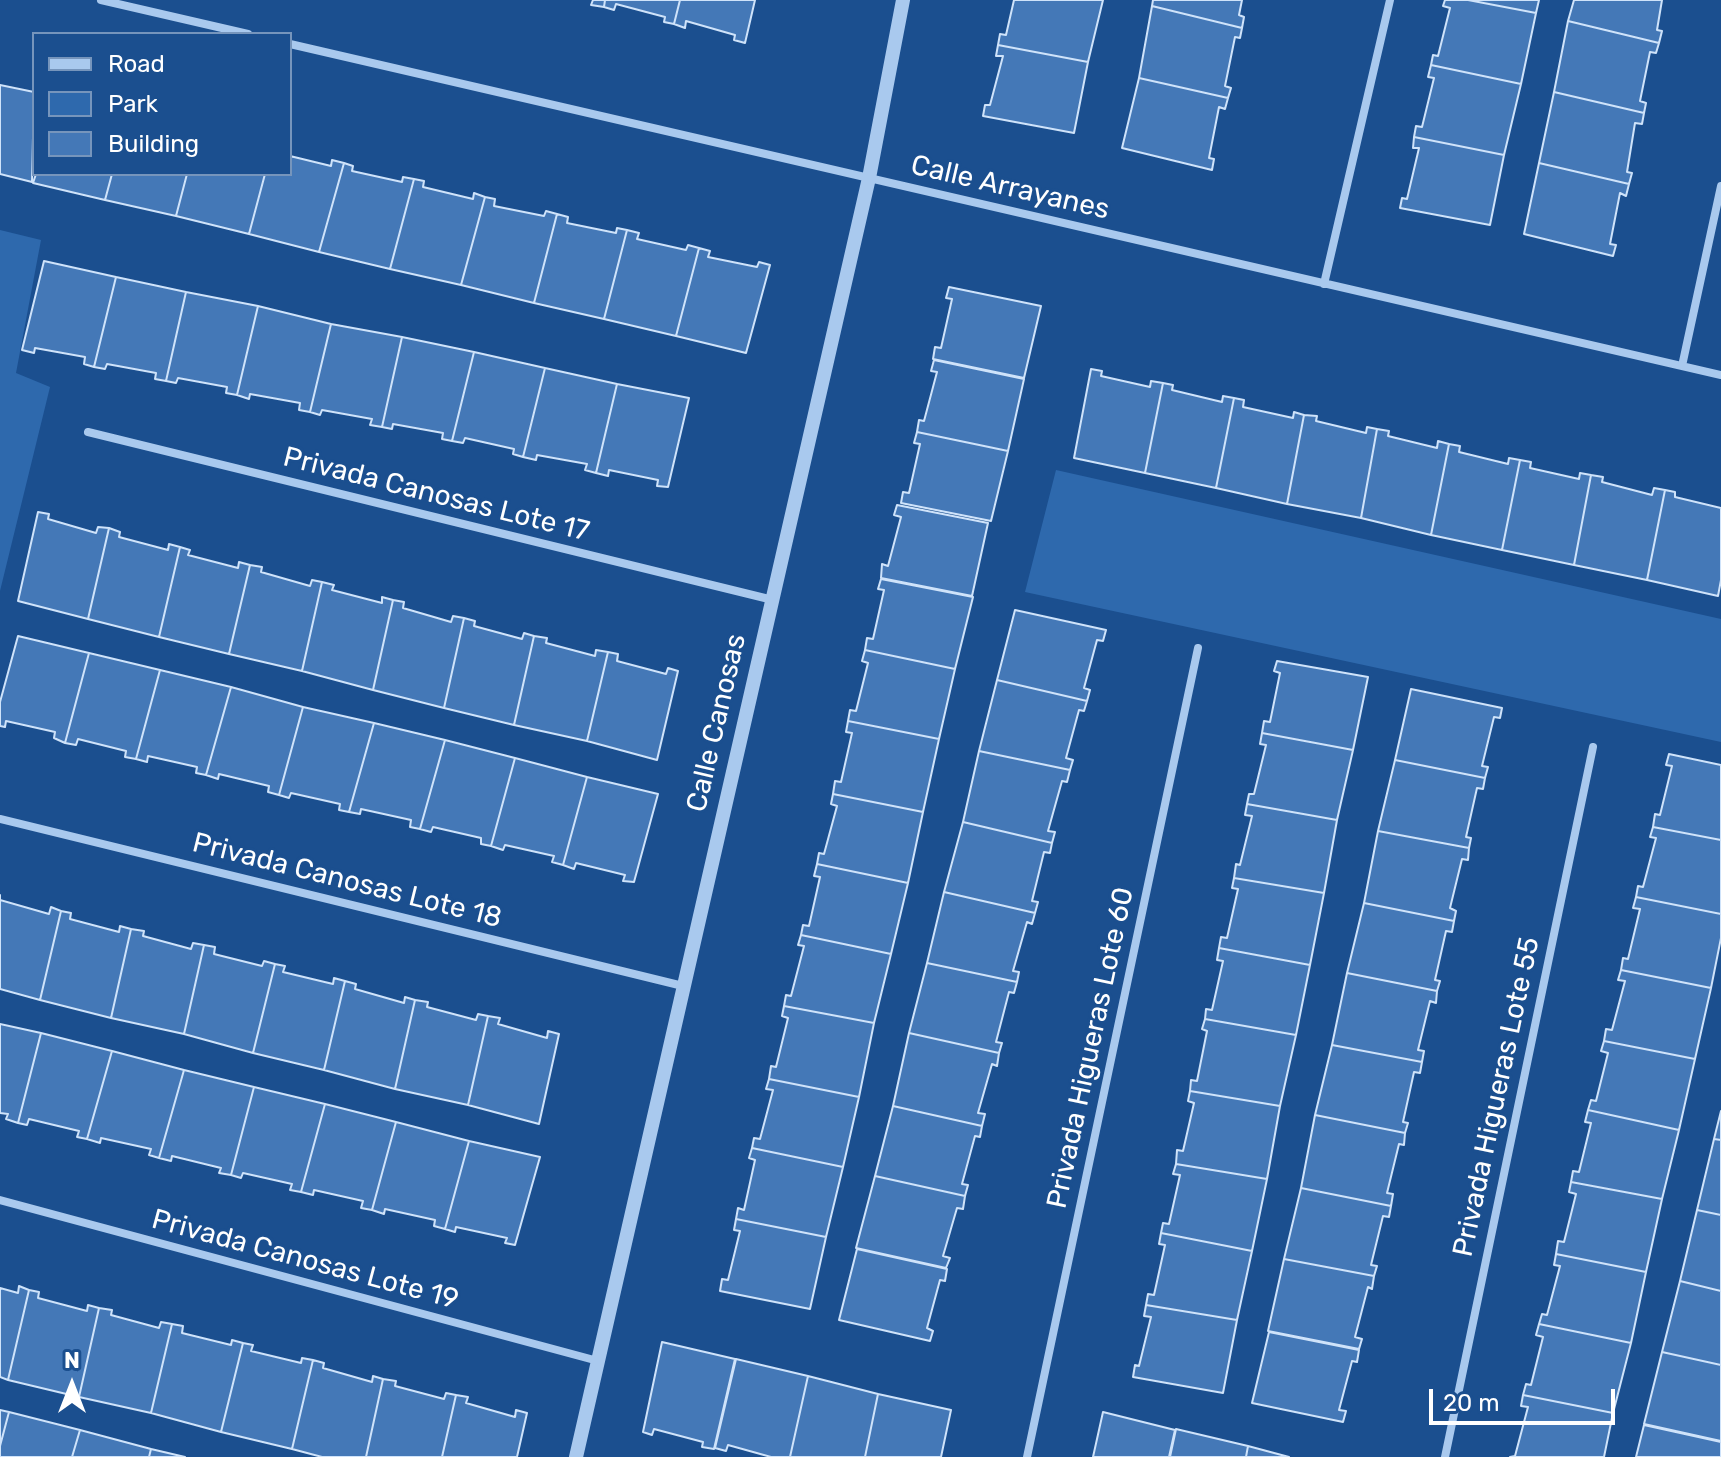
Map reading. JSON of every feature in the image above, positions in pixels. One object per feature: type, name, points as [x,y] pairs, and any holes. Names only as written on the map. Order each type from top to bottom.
[{"type":"street","points":[[101,0],[239,32]]},
{"type":"street","name":"Calle Canosas","points":[[576,1457],[869,178],[903,0]]},
{"type":"street","points":[[1324,284],[1390,0]]},
{"type":"street","name":"Calle Arrayanes","points":[[292,44],[1721,375]]},
{"type":"street","points":[[1682,366],[1721,186]]},
{"type":"street","name":"Privada Canosas Lote 17","points":[[88,432],[773,600]]},
{"type":"street","name":"Privada Higueras Lote 60","points":[[1027,1457],[1198,648]]},
{"type":"street","name":"Privada Higueras Lote 55","points":[[1445,1457],[1593,747]]},
{"type":"street","name":"Privada Canosas Lote 18","points":[[0,819],[683,986]]},
{"type":"street","name":"Privada Canosas Lote 19","points":[[0,1200],[598,1361]]},
{"type":"green space","points":[[0,230],[41,240],[16,373],[50,387],[0,591]]},
{"type":"green space","points":[[1056,470],[1721,619],[1721,742],[1025,592]]},
{"type":"building","points":[[593,0],[605,0],[604,7],[591,5]]},
{"type":"building","points":[[605,0],[680,0],[674,24],[664,22],[665,17],[616,4],[614,10],[604,7]]},
{"type":"building","points":[[680,0],[755,0],[745,43],[734,40],[735,35],[686,21],[685,28],[674,24]]},
{"type":"building","points":[[1014,0],[1103,0],[1088,62],[998,45],[1000,34],[1006,35]]},
{"type":"building","points":[[1153,0],[1242,0],[1239,15],[1244,17],[1242,28],[1152,6]]},
{"type":"building","points":[[1445,0],[1468,0],[1536,13],[1521,84],[1431,65],[1433,55],[1438,56],[1450,8],[1443,6]]},
{"type":"building","points":[[1468,0],[1539,0],[1536,13]]},
{"type":"building","points":[[1574,0],[1662,0],[1657,30],[1662,31],[1659,43],[1568,21]]},
{"type":"building","points":[[1152,6],[1242,28],[1240,38],[1235,37],[1225,86],[1231,88],[1228,98],[1139,78]]},
{"type":"building","points":[[1568,21],[1659,43],[1656,53],[1650,52],[1640,101],[1646,103],[1644,113],[1554,92]]},
{"type":"building","points":[[998,45],[1088,62],[1074,133],[983,116],[985,105],[990,105],[1003,56],[996,56]]},
{"type":"building","points":[[1431,65],[1521,84],[1504,155],[1414,137],[1416,126],[1422,127],[1434,78],[1428,77]]},
{"type":"building","points":[[1139,78],[1228,98],[1225,109],[1219,107],[1209,158],[1214,159],[1212,170],[1122,148]]},
{"type":"building","points":[[0,85],[32,92],[32,182],[0,174]]},
{"type":"building","points":[[1554,92],[1644,113],[1642,124],[1635,123],[1627,172],[1632,173],[1629,184],[1539,163]]},
{"type":"building","points":[[1414,137],[1504,155],[1490,225],[1400,208],[1402,198],[1407,199],[1419,148],[1413,148]]},
{"type":"building","points":[[292,156],[331,166],[332,160],[344,163],[319,252],[249,234],[264,176],[292,176]]},
{"type":"building","points":[[344,163],[353,166],[352,171],[402,182],[403,177],[414,179],[390,269],[319,252]]},
{"type":"building","points":[[1539,163],[1629,184],[1626,196],[1620,193],[1610,244],[1616,245],[1613,256],[1524,234]]},
{"type":"building","points":[[35,176],[111,176],[105,200],[33,183]]},
{"type":"building","points":[[111,176],[186,176],[176,216],[105,200]]},
{"type":"building","points":[[186,176],[264,176],[249,234],[176,216]]},
{"type":"building","points":[[414,179],[424,181],[423,187],[473,199],[474,193],[485,197],[461,285],[390,269]]},
{"type":"building","points":[[485,197],[495,199],[494,206],[544,216],[546,211],[557,214],[534,303],[461,285]]},
{"type":"building","points":[[557,214],[568,217],[567,223],[616,233],[617,228],[627,230],[604,319],[534,303]]},
{"type":"building","points":[[627,230],[639,233],[637,239],[686,250],[688,245],[699,248],[676,336],[604,319]]},
{"type":"building","points":[[699,248],[710,251],[708,257],[757,267],[759,262],[770,265],[746,353],[676,336]]},
{"type":"building","points":[[44,261],[116,277],[94,367],[84,364],[85,357],[35,348],[34,353],[22,350]]},
{"type":"building","points":[[116,277],[186,292],[166,381],[155,379],[156,373],[107,364],[105,369],[94,367]]},
{"type":"building","points":[[949,287],[1041,306],[1024,378],[933,359],[935,347],[941,348],[952,299],[946,298]]},
{"type":"building","points":[[186,292],[258,306],[237,395],[226,393],[227,387],[178,378],[176,383],[166,381]]},
{"type":"building","points":[[258,306],[331,324],[310,412],[299,410],[300,403],[250,394],[249,399],[237,395]]},
{"type":"building","points":[[331,324],[402,337],[382,427],[370,425],[372,419],[322,410],[320,415],[310,412]]},
{"type":"building","points":[[402,337],[474,352],[452,441],[442,439],[443,433],[393,424],[392,429],[382,427]]},
{"type":"building","points":[[474,352],[545,368],[523,457],[513,454],[514,449],[465,438],[463,443],[452,441]]},
{"type":"building","points":[[934,360],[1024,379],[1008,451],[917,432],[919,420],[924,421],[937,372],[931,371]]},
{"type":"building","points":[[545,368],[617,384],[596,473],[585,470],[587,464],[537,455],[536,460],[523,457]]},
{"type":"building","points":[[1091,369],[1102,371],[1101,376],[1150,387],[1151,381],[1163,383],[1145,473],[1074,458]]},
{"type":"building","points":[[1163,383],[1173,385],[1172,390],[1222,402],[1223,396],[1234,398],[1216,488],[1145,473]]},
{"type":"building","points":[[617,384],[689,398],[668,487],[657,486],[658,480],[609,470],[608,476],[596,473]]},
{"type":"building","points":[[1234,398],[1244,400],[1243,407],[1293,418],[1294,412],[1304,415],[1287,504],[1216,488]]},
{"type":"building","points":[[1304,415],[1317,416],[1316,421],[1366,433],[1367,427],[1377,429],[1361,518],[1287,504]]},
{"type":"building","points":[[1377,429],[1389,431],[1388,436],[1437,448],[1438,441],[1449,444],[1431,535],[1361,518]]},
{"type":"building","points":[[917,432],[1008,451],[991,521],[901,503],[903,492],[909,493],[920,444],[914,443]]},
{"type":"building","points":[[1449,444],[1460,446],[1459,452],[1508,464],[1509,458],[1520,460],[1502,550],[1431,535]]},
{"type":"building","points":[[1520,460],[1531,462],[1530,468],[1579,479],[1580,473],[1591,475],[1574,565],[1502,550]]},
{"type":"building","points":[[1591,475],[1603,477],[1602,482],[1652,495],[1654,488],[1665,490],[1647,580],[1574,565]]},
{"type":"building","points":[[1665,490],[1675,492],[1675,497],[1721,508],[1721,580],[1718,596],[1647,580]]},
{"type":"building","points":[[897,505],[988,523],[972,596],[881,578],[882,564],[888,566],[901,517],[894,515]]},
{"type":"building","points":[[38,512],[49,514],[48,519],[96,533],[98,527],[109,528],[88,619],[18,601]]},
{"type":"building","points":[[109,528],[120,532],[119,537],[168,550],[169,544],[180,547],[159,637],[88,619]]},
{"type":"building","points":[[180,547],[190,550],[188,555],[238,568],[239,562],[250,565],[229,654],[159,637]]},
{"type":"building","points":[[250,565],[262,567],[261,572],[310,586],[312,580],[322,582],[302,671],[229,654]]},
{"type":"building","points":[[881,579],[973,597],[955,669],[865,650],[867,638],[873,639],[884,590],[878,589]]},
{"type":"building","points":[[322,582],[334,585],[332,590],[382,603],[382,597],[393,600],[373,690],[302,671]]},
{"type":"building","points":[[393,600],[404,602],[403,608],[451,622],[453,616],[464,618],[444,708],[373,690]]},
{"type":"building","points":[[1015,610],[1106,630],[1103,641],[1097,640],[1084,688],[1090,690],[1087,701],[997,680]]},
{"type":"building","points":[[464,618],[475,621],[474,626],[522,639],[524,633],[534,636],[514,725],[444,708]]},
{"type":"building","points":[[18,636],[89,653],[65,743],[54,738],[55,732],[6,721],[5,727],[0,726],[0,702]]},
{"type":"building","points":[[534,636],[547,638],[546,643],[595,656],[596,650],[608,652],[587,741],[514,725]]},
{"type":"building","points":[[865,650],[955,669],[939,739],[848,721],[850,710],[856,711],[868,663],[862,661]]},
{"type":"building","points":[[608,652],[618,654],[617,661],[666,674],[668,668],[678,671],[657,760],[587,741]]},
{"type":"building","points":[[89,653],[160,670],[136,759],[125,757],[126,751],[78,739],[76,745],[65,743]]},
{"type":"building","points":[[1277,661],[1368,677],[1353,750],[1262,733],[1264,721],[1270,722],[1280,673],[1274,671]]},
{"type":"building","points":[[160,670],[231,687],[206,775],[196,773],[197,767],[148,756],[147,762],[136,759]]},
{"type":"building","points":[[997,680],[1087,701],[1084,711],[1079,710],[1066,758],[1073,760],[1070,770],[979,751]]},
{"type":"building","points":[[231,687],[303,707],[279,795],[268,792],[269,786],[219,774],[218,779],[206,775]]},
{"type":"building","points":[[1411,689],[1502,708],[1500,718],[1494,717],[1482,766],[1488,767],[1485,778],[1395,760]]},
{"type":"building","points":[[303,707],[374,723],[349,812],[339,810],[340,804],[291,793],[289,798],[279,795]]},
{"type":"building","points":[[848,721],[939,739],[923,812],[833,794],[835,781],[841,782],[852,733],[846,732]]},
{"type":"building","points":[[374,723],[445,740],[420,829],[410,827],[411,820],[361,809],[360,814],[349,812]]},
{"type":"building","points":[[1262,733],[1353,750],[1337,820],[1247,804],[1249,794],[1254,794],[1266,745],[1260,744]]},
{"type":"building","points":[[445,740],[515,758],[491,846],[481,844],[481,838],[433,827],[431,832],[420,829]]},
{"type":"building","points":[[979,751],[1070,770],[1067,782],[1062,781],[1048,831],[1055,832],[1052,843],[963,822]]},
{"type":"building","points":[[1669,754],[1721,765],[1721,840],[1653,827],[1655,814],[1660,815],[1672,766],[1666,765]]},
{"type":"building","points":[[515,758],[587,777],[563,865],[552,862],[554,856],[505,845],[503,850],[491,846]]},
{"type":"building","points":[[1395,760],[1485,778],[1483,789],[1477,788],[1466,837],[1471,838],[1469,848],[1378,831]]},
{"type":"building","points":[[587,777],[658,794],[634,882],[623,881],[625,875],[576,863],[574,869],[563,865]]},
{"type":"building","points":[[833,794],[923,812],[908,883],[817,864],[819,853],[824,854],[837,806],[831,804]]},
{"type":"building","points":[[1247,804],[1337,820],[1324,893],[1234,878],[1252,816],[1245,815]]},
{"type":"building","points":[[963,822],[1052,843],[1050,853],[1044,852],[1032,901],[1038,902],[1035,913],[944,892]]},
{"type":"building","points":[[1653,827],[1721,840],[1721,914],[1636,897],[1638,886],[1643,887],[1656,838],[1650,837]]},
{"type":"building","points":[[1378,831],[1469,848],[1468,860],[1462,859],[1450,908],[1456,911],[1454,921],[1364,903]]},
{"type":"building","points":[[817,864],[908,883],[891,954],[801,935],[803,925],[809,926],[820,877],[814,876]]},
{"type":"building","points":[[1234,878],[1324,893],[1310,965],[1219,948],[1221,937],[1227,938],[1238,889],[1232,888]]},
{"type":"building","points":[[944,892],[1035,913],[1032,924],[1027,922],[1013,971],[1019,972],[1017,982],[927,963]]},
{"type":"building","points":[[1636,897],[1721,914],[1721,938],[1711,988],[1621,970],[1623,958],[1628,959],[1640,909],[1633,908]]},
{"type":"building","points":[[0,900],[49,914],[51,907],[61,911],[40,1000],[0,989]]},
{"type":"building","points":[[1364,903],[1454,921],[1452,932],[1446,931],[1435,980],[1440,981],[1437,991],[1347,973]]},
{"type":"building","points":[[61,911],[71,913],[70,919],[119,932],[120,926],[131,929],[111,1018],[40,1000]]},
{"type":"building","points":[[131,929],[144,931],[143,936],[191,949],[193,943],[204,945],[184,1034],[111,1018]]},
{"type":"building","points":[[801,935],[891,954],[874,1023],[784,1006],[786,995],[791,996],[804,946],[798,945]]},
{"type":"building","points":[[204,945],[215,947],[214,954],[262,966],[264,961],[275,964],[253,1053],[184,1034]]},
{"type":"building","points":[[1219,948],[1310,965],[1296,1035],[1205,1019],[1206,1009],[1212,1010],[1223,961],[1217,960]]},
{"type":"building","points":[[927,963],[1017,982],[1014,993],[1009,992],[996,1042],[1002,1043],[999,1053],[909,1033]]},
{"type":"building","points":[[275,964],[285,966],[283,972],[333,984],[334,978],[345,981],[324,1070],[253,1053]]},
{"type":"building","points":[[1621,970],[1711,988],[1695,1059],[1604,1041],[1606,1029],[1612,1030],[1625,981],[1618,980]]},
{"type":"building","points":[[1347,973],[1437,991],[1436,1003],[1430,1001],[1418,1050],[1424,1051],[1422,1062],[1332,1045]]},
{"type":"building","points":[[345,981],[356,984],[355,989],[404,1003],[405,997],[415,1000],[395,1089],[324,1070]]},
{"type":"building","points":[[415,1000],[428,1002],[427,1007],[476,1020],[478,1014],[488,1016],[468,1105],[395,1089]]},
{"type":"building","points":[[784,1006],[874,1023],[859,1097],[769,1079],[771,1066],[776,1067],[788,1018],[782,1016]]},
{"type":"building","points":[[488,1016],[500,1018],[498,1024],[547,1038],[548,1031],[559,1034],[539,1124],[468,1105]]},
{"type":"building","points":[[1205,1019],[1296,1035],[1280,1106],[1190,1091],[1191,1080],[1197,1081],[1207,1031],[1202,1029]]},
{"type":"building","points":[[0,1024],[41,1033],[18,1123],[6,1119],[8,1114],[0,1113]]},
{"type":"building","points":[[41,1033],[112,1051],[87,1139],[77,1137],[79,1131],[29,1119],[27,1125],[18,1123]]},
{"type":"building","points":[[909,1033],[999,1053],[997,1066],[992,1064],[978,1113],[985,1114],[982,1126],[893,1106]]},
{"type":"building","points":[[1604,1041],[1695,1059],[1679,1130],[1588,1110],[1591,1100],[1596,1101],[1608,1053],[1601,1051]]},
{"type":"building","points":[[1332,1045],[1422,1062],[1420,1073],[1414,1072],[1403,1122],[1408,1123],[1405,1133],[1315,1115]]},
{"type":"building","points":[[112,1051],[184,1070],[159,1158],[149,1155],[151,1149],[101,1138],[100,1143],[87,1139]]},
{"type":"building","points":[[184,1070],[254,1087],[231,1175],[219,1173],[221,1168],[172,1156],[171,1161],[159,1158]]},
{"type":"building","points":[[769,1079],[859,1097],[843,1167],[752,1148],[754,1138],[760,1139],[773,1090],[766,1089]]},
{"type":"building","points":[[254,1087],[325,1104],[301,1192],[290,1190],[292,1184],[243,1173],[241,1178],[231,1175]]},
{"type":"building","points":[[1190,1091],[1280,1106],[1267,1179],[1176,1164],[1177,1150],[1183,1151],[1194,1103],[1188,1101]]},
{"type":"building","points":[[325,1104],[396,1122],[372,1210],[361,1208],[363,1201],[314,1190],[313,1195],[301,1192]]},
{"type":"building","points":[[893,1106],[982,1126],[980,1137],[975,1136],[962,1184],[968,1185],[965,1196],[875,1176]]},
{"type":"building","points":[[1588,1110],[1679,1130],[1662,1199],[1571,1182],[1573,1171],[1579,1172],[1591,1123],[1585,1122]]},
{"type":"building","points":[[1721,1111],[1721,1140],[1714,1139]]},
{"type":"building","points":[[1315,1115],[1405,1133],[1404,1145],[1399,1144],[1387,1193],[1393,1194],[1391,1206],[1301,1188]]},
{"type":"building","points":[[396,1122],[469,1141],[445,1229],[434,1226],[435,1220],[385,1209],[384,1214],[372,1210]]},
{"type":"building","points":[[1714,1139],[1721,1140],[1721,1215],[1697,1210]]},
{"type":"building","points":[[469,1141],[540,1157],[515,1245],[505,1243],[507,1238],[456,1227],[455,1232],[445,1229]]},
{"type":"building","points":[[752,1148],[843,1167],[826,1237],[736,1219],[738,1208],[744,1210],[755,1160],[749,1158]]},
{"type":"building","points":[[1176,1164],[1267,1179],[1252,1251],[1161,1233],[1163,1223],[1169,1224],[1180,1175],[1173,1174]]},
{"type":"building","points":[[875,1176],[965,1196],[963,1209],[957,1208],[943,1256],[950,1258],[946,1268],[856,1248]]},
{"type":"building","points":[[1571,1182],[1662,1199],[1646,1272],[1556,1254],[1558,1241],[1564,1242],[1576,1194],[1569,1192]]},
{"type":"building","points":[[1301,1188],[1391,1206],[1389,1217],[1383,1216],[1371,1265],[1377,1266],[1374,1276],[1284,1259]]},
{"type":"building","points":[[1697,1210],[1721,1215],[1721,1291],[1680,1281]]},
{"type":"building","points":[[736,1219],[826,1237],[810,1309],[720,1291],[722,1279],[728,1280],[740,1231],[734,1230]]},
{"type":"building","points":[[1161,1233],[1252,1251],[1237,1320],[1146,1305],[1148,1294],[1154,1295],[1165,1245],[1159,1244]]},
{"type":"building","points":[[857,1249],[947,1269],[945,1281],[940,1280],[927,1328],[933,1331],[930,1341],[839,1320]]},
{"type":"building","points":[[1556,1254],[1646,1272],[1631,1343],[1539,1324],[1542,1314],[1547,1315],[1560,1266],[1554,1265]]},
{"type":"building","points":[[1284,1259],[1374,1276],[1372,1289],[1368,1287],[1355,1337],[1362,1339],[1359,1349],[1268,1331]]},
{"type":"building","points":[[1680,1281],[1721,1291],[1721,1365],[1662,1352]]},
{"type":"building","points":[[19,1286],[29,1290],[8,1380],[0,1377],[0,1288],[18,1293]]},
{"type":"building","points":[[29,1290],[39,1292],[38,1298],[87,1311],[88,1305],[99,1308],[79,1397],[8,1380]]},
{"type":"building","points":[[1146,1305],[1237,1320],[1223,1393],[1133,1377],[1135,1365],[1139,1366],[1151,1317],[1144,1316]]},
{"type":"building","points":[[99,1308],[112,1310],[111,1315],[159,1328],[161,1322],[172,1324],[151,1413],[79,1397]]},
{"type":"building","points":[[172,1324],[183,1326],[182,1333],[231,1345],[232,1340],[243,1343],[221,1432],[151,1413]]},
{"type":"building","points":[[1539,1324],[1631,1343],[1613,1413],[1523,1395],[1526,1384],[1531,1385],[1543,1337],[1536,1335]]},
{"type":"building","points":[[1269,1332],[1359,1350],[1357,1362],[1352,1361],[1339,1410],[1346,1411],[1343,1422],[1252,1403]]},
{"type":"building","points":[[662,1342],[735,1359],[714,1449],[702,1447],[703,1442],[654,1429],[652,1435],[643,1432]]},
{"type":"building","points":[[243,1343],[253,1345],[251,1351],[301,1363],[302,1358],[313,1360],[292,1449],[221,1432]]},
{"type":"building","points":[[1662,1352],[1721,1365],[1721,1441],[1644,1424]]},
{"type":"building","points":[[736,1359],[808,1376],[790,1457],[771,1457],[728,1445],[726,1451],[715,1448]]},
{"type":"building","points":[[313,1360],[324,1363],[323,1368],[372,1382],[373,1376],[383,1379],[366,1457],[322,1457],[292,1449]]},
{"type":"building","points":[[808,1376],[878,1394],[865,1457],[790,1457]]},
{"type":"building","points":[[383,1379],[396,1381],[395,1386],[444,1399],[446,1393],[456,1395],[442,1457],[366,1457]]},
{"type":"building","points":[[878,1394],[951,1410],[941,1457],[865,1457]]},
{"type":"building","points":[[456,1395],[468,1397],[466,1403],[515,1417],[516,1410],[527,1413],[517,1457],[442,1457]]},
{"type":"building","points":[[1523,1395],[1613,1413],[1604,1457],[1510,1457],[1515,1456],[1528,1407],[1521,1406]]},
{"type":"building","points":[[0,1410],[9,1412],[0,1446]]},
{"type":"building","points":[[9,1412],[80,1430],[72,1457],[0,1457]]},
{"type":"building","points":[[1103,1412],[1175,1430],[1169,1457],[1093,1457]]},
{"type":"building","points":[[1644,1425],[1721,1442],[1721,1457],[1636,1457]]},
{"type":"building","points":[[1176,1429],[1248,1446],[1246,1457],[1170,1457]]},
{"type":"building","points":[[80,1430],[151,1449],[149,1457],[72,1457]]},
{"type":"building","points":[[1248,1446],[1289,1457],[1246,1457]]},
{"type":"building","points":[[151,1449],[185,1457],[149,1457]]}]
